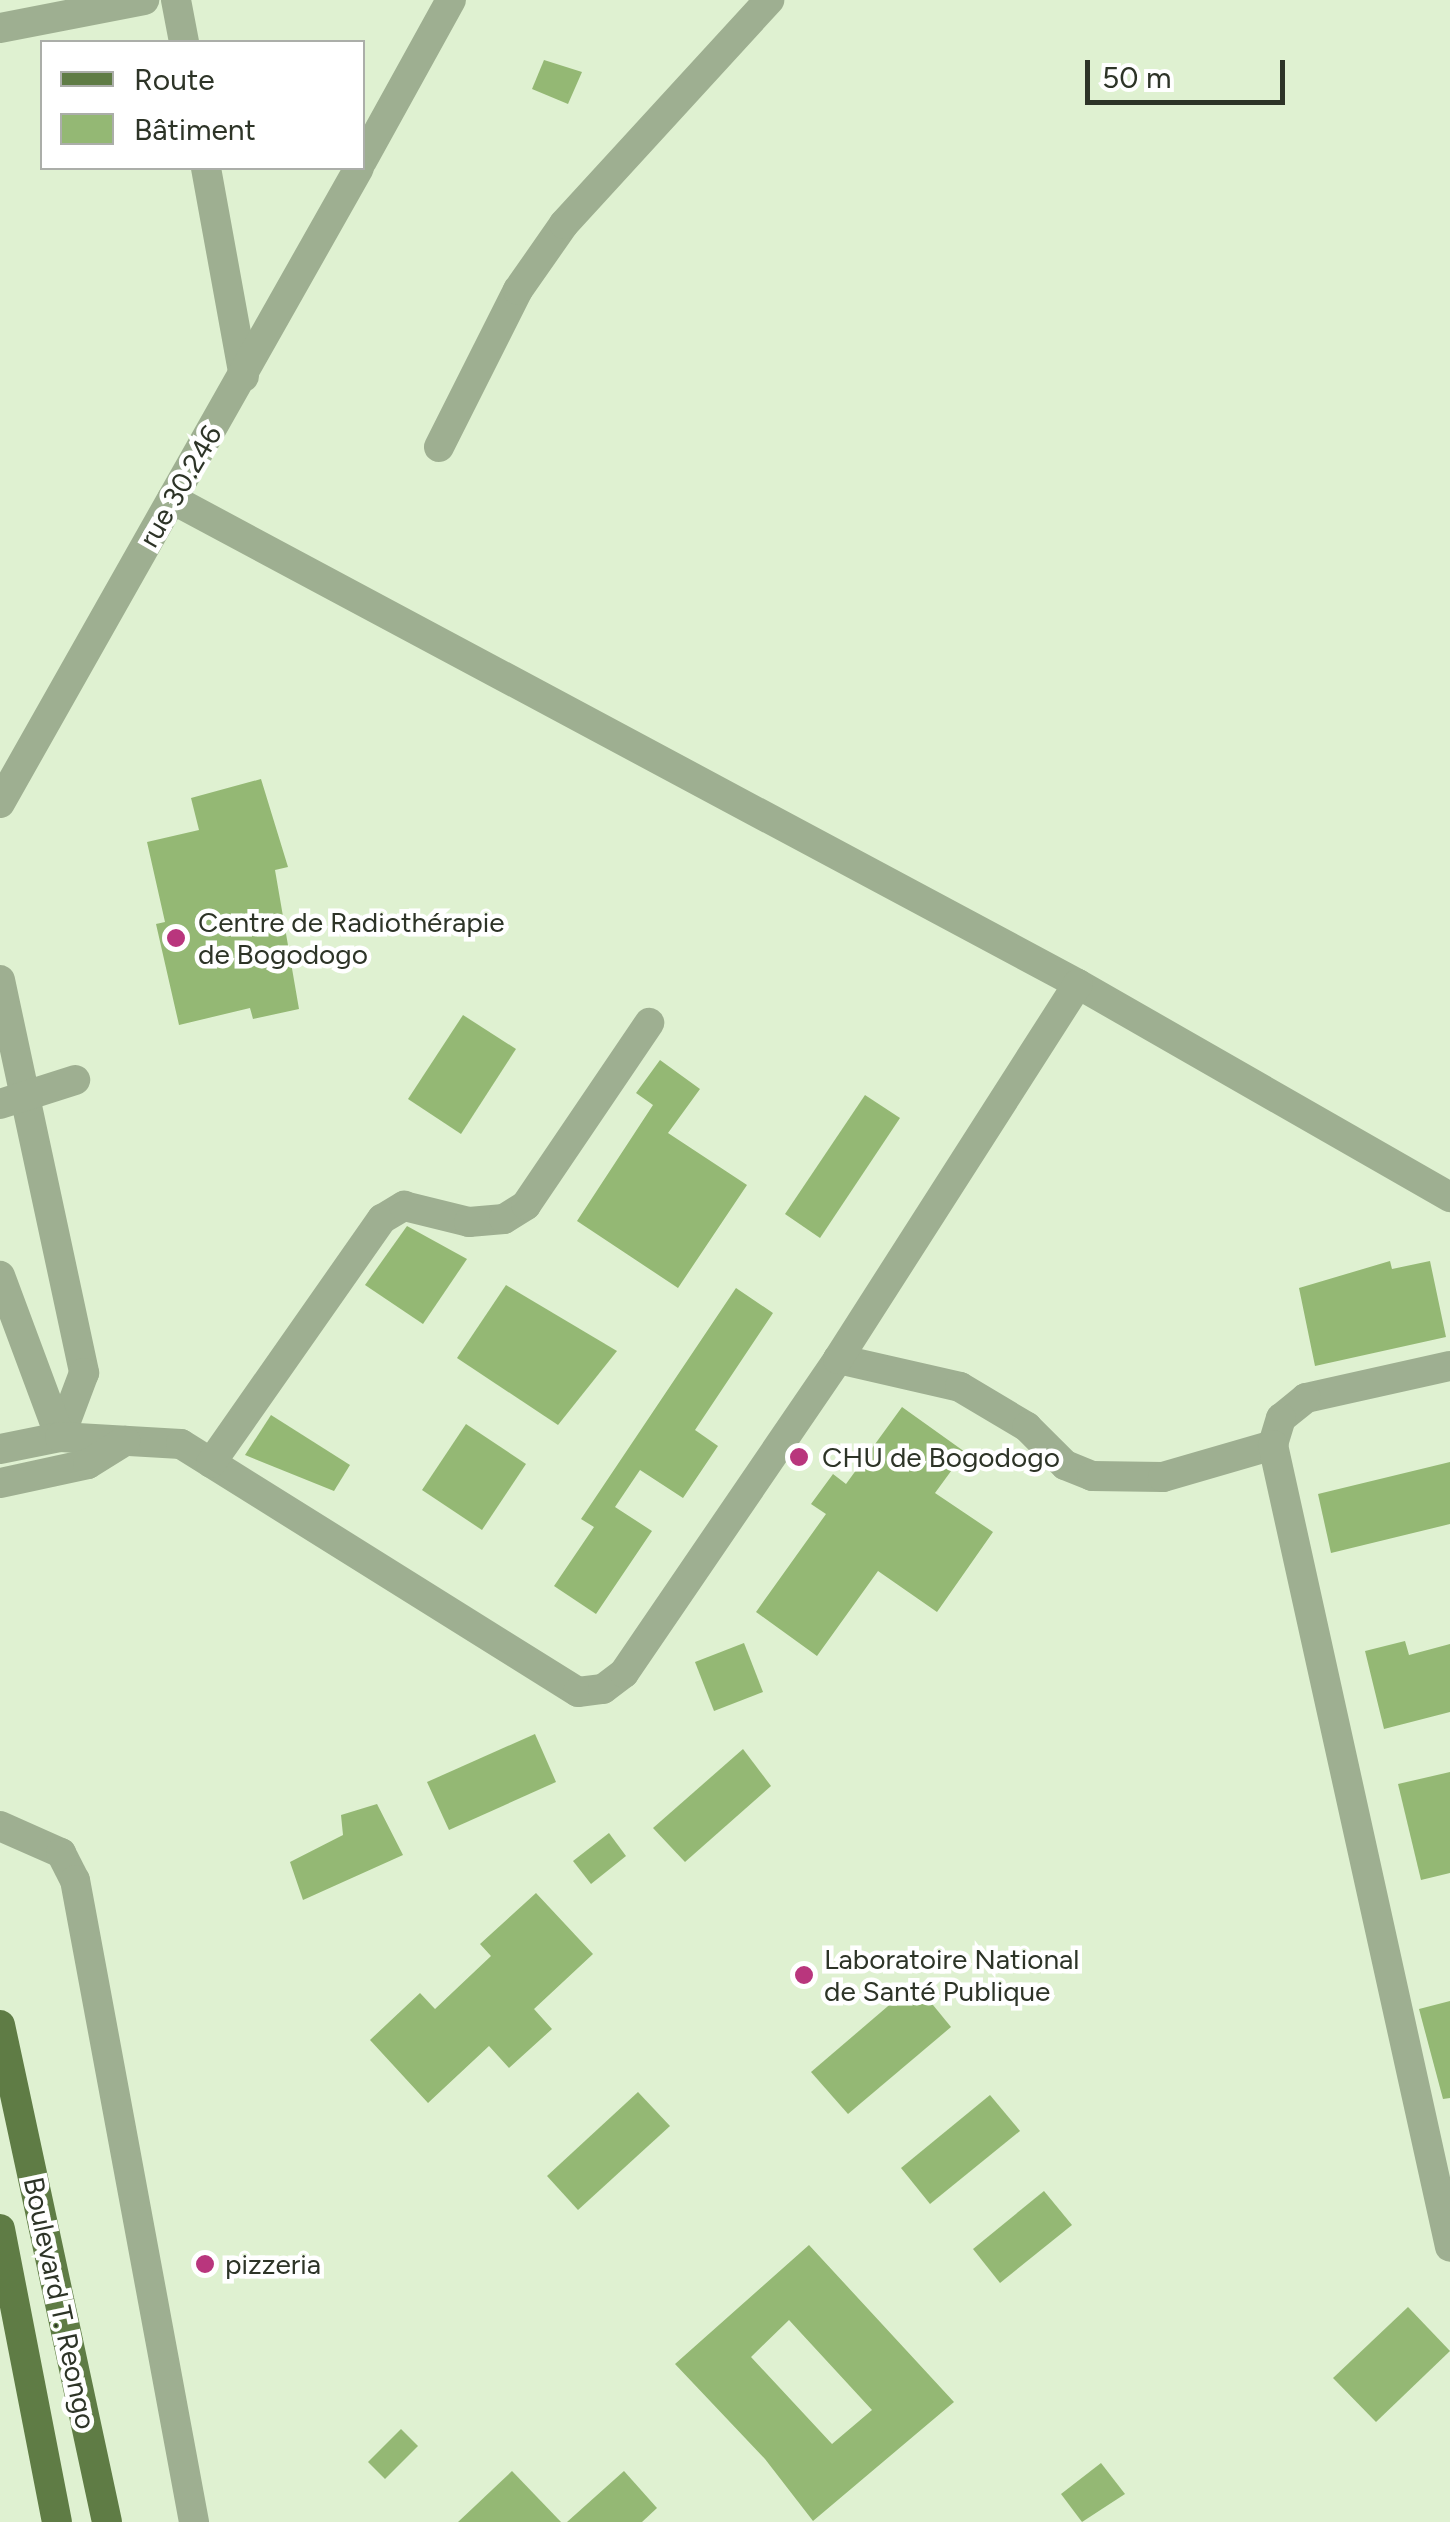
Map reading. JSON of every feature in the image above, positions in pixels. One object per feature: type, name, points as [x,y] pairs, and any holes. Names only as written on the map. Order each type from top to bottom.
[{"type":"main road","name":"Boulevard T. Reongo","points":[[0,2026],[108,2522]]},
{"type":"main road","name":"Boulevard T. Reongo","points":[[0,2229],[57,2522]]},
{"type":"street","points":[[0,28],[144,0]]},
{"type":"street","points":[[176,0],[184,40]]},
{"type":"street","name":"rue 30.246","points":[[365,157],[451,0]]},
{"type":"street","points":[[439,448],[518,290],[564,224],[770,0]]},
{"type":"street","points":[[206,170],[244,377]]},
{"type":"street","name":"rue 30.246","points":[[0,803],[358,170]]},
{"type":"street","points":[[172,499],[1078,984],[1450,1196]]},
{"type":"street","points":[[0,980],[14,1100],[84,1372],[60,1437]]},
{"type":"street","points":[[0,1449],[60,1437],[181,1444],[578,1692],[603,1689],[624,1673],[838,1359],[1078,984]]},
{"type":"street","points":[[211,1463],[382,1219],[404,1206],[469,1222],[504,1219],[526,1204],[649,1022]]},
{"type":"street","points":[[14,1100],[75,1080]]},
{"type":"street","points":[[0,1276],[60,1437]]},
{"type":"street","points":[[838,1359],[960,1387],[1027,1426],[1065,1465],[1092,1476],[1163,1476],[1273,1446]]},
{"type":"street","points":[[1450,1366],[1306,1398],[1281,1418],[1273,1446],[1450,2247]]},
{"type":"street","points":[[0,1484],[88,1464],[125,1441]]},
{"type":"street","points":[[0,1826],[60,1853],[75,1880],[194,2522]]},
{"type":"building","points":[[544,60],[582,72],[568,104],[532,89]]},
{"type":"building","points":[[261,779],[288,867],[275,870],[299,1009],[253,1019],[250,1008],[179,1025],[156,924],[165,922],[147,842],[199,830],[191,798]]},
{"type":"building","points":[[463,1015],[516,1049],[461,1134],[408,1099]]},
{"type":"building","points":[[660,1060],[700,1089],[668,1133],[747,1185],[678,1288],[577,1221],[653,1105],[636,1093]]},
{"type":"building","points":[[865,1095],[900,1118],[820,1238],[785,1214]]},
{"type":"building","points":[[407,1226],[467,1259],[423,1324],[365,1285]]},
{"type":"building","points":[[1390,1261],[1392,1269],[1430,1261],[1446,1337],[1315,1366],[1299,1288]]},
{"type":"building","points":[[506,1285],[617,1351],[558,1425],[457,1358]]},
{"type":"building","points":[[736,1288],[773,1313],[695,1430],[718,1446],[683,1498],[640,1470],[615,1507],[652,1531],[596,1614],[554,1586],[594,1527],[581,1519]]},
{"type":"building","points":[[902,1407],[965,1452],[935,1493],[993,1532],[937,1612],[878,1571],[817,1656],[756,1612],[826,1514],[811,1504],[833,1474],[846,1484]]},
{"type":"building","points":[[271,1415],[350,1465],[334,1491],[245,1455]]},
{"type":"building","points":[[466,1424],[526,1464],[482,1530],[422,1490]]},
{"type":"building","points":[[1450,1462],[1450,1524],[1331,1553],[1318,1494]]},
{"type":"building","points":[[1405,1641],[1409,1655],[1450,1644],[1450,1712],[1384,1729],[1365,1651]]},
{"type":"building","points":[[744,1643],[763,1692],[714,1711],[695,1662]]},
{"type":"building","points":[[535,1734],[556,1782],[449,1830],[427,1782]]},
{"type":"building","points":[[743,1749],[771,1786],[685,1862],[653,1828]]},
{"type":"building","points":[[1450,1772],[1450,1873],[1421,1880],[1398,1784]]},
{"type":"building","points":[[377,1804],[403,1855],[303,1900],[290,1862],[343,1835],[341,1815]]},
{"type":"building","points":[[609,1833],[626,1856],[591,1884],[573,1861]]},
{"type":"building","points":[[536,1893],[593,1954],[534,2009],[552,2029],[509,2068],[489,2046],[428,2103],[370,2040],[420,1993],[435,2009],[491,1956],[480,1944]]},
{"type":"building","points":[[915,1983],[951,2027],[848,2114],[811,2072]]},
{"type":"building","points":[[1450,2001],[1450,2098],[1443,2099],[1419,2009]]},
{"type":"building","points":[[638,2092],[670,2126],[578,2210],[547,2176]]},
{"type":"building","points":[[990,2095],[1020,2131],[930,2204],[901,2168]]},
{"type":"building","points":[[1044,2191],[1072,2225],[1000,2283],[973,2249]]},
{"type":"building","points":[[809,2245],[954,2402],[813,2521],[765,2459],[675,2364]],"holes":[[[789,2320],[872,2410],[832,2444],[751,2357]]]},
{"type":"building","points":[[1408,2307],[1450,2351],[1376,2422],[1333,2378]]},
{"type":"building","points":[[401,2429],[418,2446],[385,2479],[368,2462]]},
{"type":"building","points":[[1101,2463],[1125,2494],[1082,2522],[1061,2494]]},
{"type":"building","points":[[512,2471],[561,2522],[458,2522]]},
{"type":"building","points":[[624,2471],[657,2508],[642,2522],[567,2522]]},
{"type":"place","name":"Centre de Radiothérapie de Bogodogo","points":[[176,938]]},
{"type":"place","name":"CHU de Bogodogo","points":[[799,1457]]},
{"type":"place","name":"Laboratoire National de Santé Publique","points":[[804,1975]]},
{"type":"place","name":"pizzeria","points":[[205,2264]]}]
